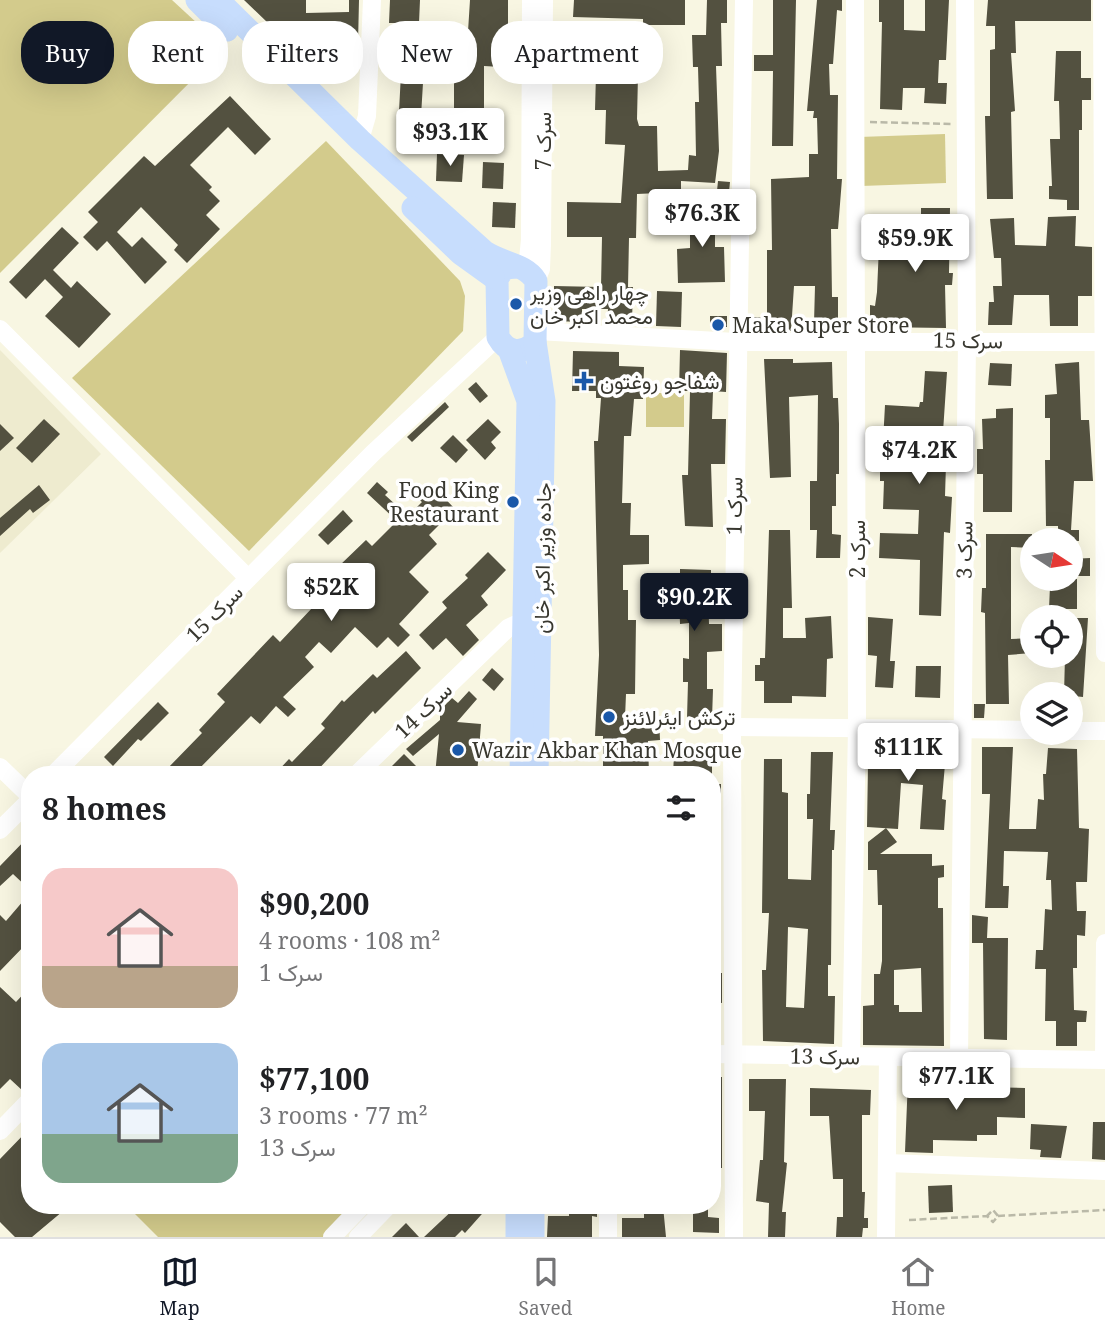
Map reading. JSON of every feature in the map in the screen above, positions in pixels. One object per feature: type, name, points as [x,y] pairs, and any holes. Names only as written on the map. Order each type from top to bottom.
[{"type":"main road","points":[[197,0],[356,145],[485,252],[527,272]]},
{"type":"main road","points":[[219,0],[461,254],[497,279]]},
{"type":"main road","points":[[521,766],[528,401],[503,343],[497,279],[504,268],[527,272]]},
{"type":"main road","name":"جاده وزیر اکبر خان","points":[[527,272],[544,401],[537,766]]},
{"type":"main road","points":[[503,343],[525,350],[536,336]]},
{"type":"main road","points":[[516,1237],[517,1214]]},
{"type":"main road","points":[[533,1214],[533,1237]]},
{"type":"street","points":[[356,145],[367,116],[372,0]]},
{"type":"street","name":"سرک 7","points":[[531,0],[530,240],[527,272],[541,269],[544,0]]},
{"type":"street","name":"سرک 1","points":[[734,1237],[732,727],[736,342],[744,0]]},
{"type":"street","name":"سرک 2","points":[[852,1057],[857,726],[855,0]]},
{"type":"street","name":"سرک 3","points":[[959,1058],[967,340],[965,0]]},
{"type":"street","points":[[1102,0],[1105,653]]},
{"type":"street","points":[[0,329],[248,578]]},
{"type":"street","name":"سرک 15","points":[[536,336],[736,342],[1103,342]]},
{"type":"street","name":"سرک 15","points":[[62,766],[373,453],[503,343]]},
{"type":"street","name":"سرک 14","points":[[365,766],[508,628],[525,620]]},
{"type":"street","points":[[490,645],[510,650],[524,661]]},
{"type":"street","points":[[732,727],[857,726],[1020,730]]},
{"type":"street","points":[[1083,731],[1105,731]]},
{"type":"street","points":[[0,767],[21,789]]},
{"type":"street","points":[[0,830],[21,808]]},
{"type":"street","points":[[1105,943],[1105,1060]]},
{"type":"street","name":"سرک 13","points":[[721,1054],[1105,1060]]},
{"type":"street","points":[[886,1237],[888,1057]]},
{"type":"street","points":[[0,1131],[21,1109]]},
{"type":"street","points":[[887,1163],[1105,1171]]},
{"type":"street","points":[[332,1237],[354,1214]]},
{"type":"street","points":[[358,1237],[378,1214]]},
{"type":"street","points":[[608,1214],[608,1237]]},
{"type":"path","points":[[856,122],[967,124]]},
{"type":"path","points":[[909,1220],[987,1216],[993,1210],[998,1216]]},
{"type":"path","points":[[987,1216],[993,1222],[998,1216],[1105,1210]]},
{"type":"shaded area","points":[[0,0],[172,0],[195,21],[128,21],[128,84],[188,84],[0,273]]},
{"type":"shaded area","points":[[945,134],[946,183],[861,186],[859,137]]},
{"type":"shaded area","points":[[326,141],[460,281],[465,296],[463,331],[249,551],[72,378]]},
{"type":"shaded area","points":[[0,350],[101,454],[0,553]]},
{"type":"shaded area","points":[[646,393],[684,393],[684,427],[646,427]]},
{"type":"shaded area","points":[[135,1214],[347,1214],[325,1237],[158,1237]]},
{"type":"building","points":[[244,0],[306,0],[306,13],[349,12],[349,0],[359,0],[359,21],[266,21]]},
{"type":"building","points":[[390,0],[420,0],[419,21],[389,21]]},
{"type":"building","points":[[470,0],[508,0],[508,21],[491,21],[491,66],[484,66],[484,114],[490,114],[490,153],[463,153],[463,109],[454,109],[454,84],[477,84],[477,21],[469,21]]},
{"type":"building","points":[[574,0],[685,0],[685,25],[663,25],[663,21],[643,19],[573,17]]},
{"type":"building","points":[[707,0],[727,0],[727,23],[721,23],[722,66],[716,66],[719,151],[715,183],[681,181],[681,192],[637,194],[636,238],[629,238],[628,287],[633,287],[632,322],[627,325],[607,324],[608,309],[582,309],[582,322],[554,321],[554,286],[601,287],[602,237],[567,237],[567,202],[621,203],[625,145],[605,144],[606,110],[595,110],[596,84],[638,84],[639,126],[657,126],[658,171],[688,170],[689,155],[696,156],[695,102],[699,102],[698,67],[693,67],[692,35],[706,35]]},
{"type":"building","points":[[773,0],[796,0],[793,146],[772,146],[773,71],[754,71],[754,55],[773,55]]},
{"type":"building","points":[[817,0],[842,0],[842,11],[837,10],[833,64],[829,64],[830,95],[838,95],[837,179],[842,179],[838,229],[831,229],[832,297],[838,297],[838,324],[814,323],[815,286],[794,286],[791,331],[751,329],[751,317],[767,318],[767,250],[772,250],[771,179],[809,177],[809,154],[818,154],[817,118],[813,118],[814,111],[807,111]]},
{"type":"building","points":[[879,0],[904,0],[904,30],[925,31],[925,0],[949,0],[946,60],[939,60],[938,83],[947,83],[946,104],[924,103],[925,88],[903,88],[902,110],[880,109],[882,22],[879,22]]},
{"type":"building","points":[[988,0],[1091,0],[1091,21],[1015,21],[1016,53],[1011,53],[1015,111],[1011,112],[1013,199],[987,199],[985,116],[990,116],[990,50],[995,49],[995,26],[986,26]]},
{"type":"building","points":[[1056,51],[1081,51],[1081,78],[1091,78],[1091,100],[1082,100],[1082,130],[1079,130],[1079,210],[1067,210],[1067,200],[1049,199],[1049,186],[1052,186],[1050,139],[1060,139],[1059,101],[1054,101]]},
{"type":"building","points":[[400,84],[423,84],[419,150],[397,150]]},
{"type":"building","points":[[230,96],[271,139],[255,155],[228,127],[190,165],[212,187],[209,190],[220,201],[206,215],[220,229],[187,263],[174,250],[178,245],[141,207],[117,232],[132,247],[142,237],[167,262],[145,284],[107,241],[97,251],[83,237],[98,222],[88,212],[144,156],[155,166]]},
{"type":"building","points":[[437,154],[464,155],[462,182],[436,181]]},
{"type":"building","points":[[483,162],[504,163],[503,189],[482,188]]},
{"type":"building","points":[[718,181],[730,182],[729,192],[717,191]]},
{"type":"building","points":[[493,202],[516,203],[515,228],[492,227]]},
{"type":"building","points":[[690,203],[715,203],[715,247],[724,247],[725,282],[678,283],[677,249],[690,248]]},
{"type":"building","points":[[921,208],[950,208],[949,273],[953,273],[952,285],[945,285],[946,328],[876,327],[876,317],[870,317],[870,305],[875,306],[879,246],[889,246],[890,228],[921,229]]},
{"type":"building","points":[[1076,216],[1075,246],[1092,247],[1092,296],[1078,296],[1078,326],[1050,326],[1049,295],[1014,295],[1012,325],[988,325],[989,302],[994,302],[993,286],[1002,286],[1001,258],[994,258],[990,219],[1014,218],[1015,245],[1046,246],[1048,217]]},
{"type":"building","points":[[62,227],[79,243],[53,270],[71,288],[77,281],[111,314],[79,348],[45,316],[63,297],[45,279],[26,299],[9,282]]},
{"type":"building","points":[[657,291],[682,292],[681,327],[656,326]]},
{"type":"building","points":[[710,316],[727,316],[727,327],[710,327]]},
{"type":"building","points":[[680,350],[727,353],[726,392],[713,391],[712,419],[726,419],[725,464],[711,464],[713,527],[685,526],[682,475],[688,475],[690,391],[679,391]]},
{"type":"building","points":[[573,351],[619,352],[619,366],[644,367],[643,399],[634,399],[631,436],[624,436],[622,503],[631,503],[630,535],[649,535],[649,564],[623,565],[623,590],[628,590],[628,620],[636,620],[635,694],[626,694],[625,718],[659,717],[660,740],[648,741],[649,766],[603,766],[603,736],[595,736],[599,655],[594,441],[598,441],[601,398],[596,398],[596,391],[572,391]]},
{"type":"building","points":[[764,359],[793,359],[793,363],[832,362],[833,398],[838,398],[839,474],[836,474],[836,506],[832,506],[832,534],[841,535],[840,558],[816,558],[817,530],[810,530],[810,481],[817,481],[818,395],[789,397],[791,477],[770,478]]},
{"type":"building","points":[[1079,362],[1081,420],[1089,420],[1093,481],[1074,481],[1071,528],[1046,526],[1045,460],[1050,460],[1050,418],[1045,418],[1045,395],[1057,394],[1055,364]]},
{"type":"building","points":[[990,363],[1012,364],[1011,386],[988,385]]},
{"type":"building","points":[[925,371],[947,372],[943,432],[947,432],[945,496],[952,497],[950,533],[944,532],[941,616],[919,615],[920,560],[879,558],[880,533],[918,534],[919,510],[883,509],[884,481],[880,481],[880,442],[883,442],[885,405],[919,407],[920,402],[923,402]]},
{"type":"building","points":[[476,382],[488,396],[480,403],[468,389]]},
{"type":"building","points":[[445,402],[449,407],[412,442],[407,437]]},
{"type":"building","points":[[1013,408],[1012,512],[983,512],[983,474],[977,474],[977,449],[983,449],[982,419],[996,418],[996,409]]},
{"type":"building","points":[[44,419],[60,434],[32,463],[16,448]]},
{"type":"building","points":[[488,419],[501,432],[491,442],[496,448],[485,460],[466,440]]},
{"type":"building","points":[[0,424],[14,438],[0,451]]},
{"type":"building","points":[[453,435],[468,450],[456,463],[440,448]]},
{"type":"building","points":[[377,482],[388,492],[385,495],[408,516],[422,502],[416,497],[430,483],[455,509],[429,535],[437,544],[409,572],[429,592],[399,624],[410,635],[398,647],[388,637],[377,648],[355,627],[331,653],[319,642],[305,657],[314,667],[283,697],[296,709],[288,717],[276,706],[260,724],[251,716],[202,766],[170,766],[202,733],[199,730],[225,702],[217,694],[273,635],[280,642],[346,572],[339,566],[366,540],[372,546],[397,521],[367,493]]},
{"type":"building","points":[[39,485],[50,500],[33,513],[30,509],[0,536],[0,518]]},
{"type":"building","points":[[343,510],[353,521],[328,545],[318,535]]},
{"type":"building","points":[[769,530],[790,530],[792,608],[783,608],[783,638],[806,638],[805,618],[831,616],[833,658],[827,659],[826,697],[792,696],[792,703],[764,703],[764,681],[755,681],[755,665],[760,665],[760,658],[765,658]]},
{"type":"building","points":[[986,534],[1020,534],[1020,547],[1011,547],[1011,639],[1020,639],[1020,654],[1008,655],[1009,704],[986,704],[985,613],[981,612],[982,588],[986,588]]},
{"type":"building","points":[[488,552],[506,570],[481,596],[488,605],[466,625],[479,640],[463,656],[446,638],[433,650],[419,635],[447,608],[442,602],[468,578],[465,575]]},
{"type":"building","points":[[1083,558],[1090,558],[1090,576],[1083,576]]},
{"type":"building","points":[[680,569],[711,570],[711,593],[708,593],[709,624],[722,624],[722,651],[707,652],[707,689],[713,689],[712,719],[687,718],[688,682],[683,682],[683,658],[689,659],[689,623],[680,624],[679,594],[643,592],[644,576],[680,579]]},
{"type":"building","points":[[1050,592],[1077,592],[1077,605],[1049,605]]},
{"type":"building","points":[[868,617],[893,619],[890,661],[895,661],[893,688],[875,687],[877,656],[868,655]]},
{"type":"building","points":[[1083,618],[1088,618],[1083,697],[1083,682],[1064,682],[1065,668],[1083,668]]},
{"type":"building","points":[[406,651],[421,668],[375,714],[373,711],[321,766],[282,766],[289,759],[292,762],[325,728],[321,724],[342,700],[344,702],[373,674],[377,678]]},
{"type":"building","points":[[916,666],[941,666],[940,698],[915,697]]},
{"type":"building","points":[[492,668],[504,679],[494,691],[482,680]]},
{"type":"building","name":"Wazir Akbar Khan Mosque","points":[[469,691],[477,699],[457,722],[481,724],[478,766],[436,766],[439,734],[413,756],[406,749],[440,720],[440,710],[452,698],[458,703]]},
{"type":"building","points":[[158,702],[169,713],[141,741],[138,739],[113,766],[104,757]]},
{"type":"building","points":[[974,704],[985,704],[984,718],[974,718]]},
{"type":"building","points":[[919,740],[947,741],[942,799],[946,800],[944,830],[920,829],[923,785],[901,783],[898,829],[867,827],[868,764],[883,764],[883,743],[919,744]]},
{"type":"building","points":[[982,747],[1013,747],[1009,829],[1036,829],[1038,799],[1044,800],[1043,774],[1046,774],[1048,748],[1077,749],[1079,828],[1089,829],[1087,882],[1076,882],[1077,911],[1086,911],[1085,936],[1077,935],[1077,968],[1073,968],[1074,1010],[1087,1011],[1086,1022],[1077,1022],[1077,1046],[1056,1046],[1056,1021],[1045,1021],[1046,969],[1035,969],[1036,950],[1043,950],[1045,909],[1052,910],[1051,880],[1046,880],[1048,852],[1004,851],[1003,886],[1009,886],[1008,908],[985,908],[990,794],[982,794]]},
{"type":"building","points":[[811,752],[833,752],[830,830],[835,830],[832,850],[831,965],[828,965],[828,996],[835,996],[834,1044],[763,1041],[762,970],[766,970],[769,913],[762,913],[764,759],[782,759],[782,792],[788,793],[788,879],[811,880],[813,819],[807,819],[807,794],[810,794]],"holes":[[[788,927],[808,929],[804,1008],[786,1007]]]},
{"type":"building","points":[[404,754],[416,766],[392,766]]},
{"type":"building","points":[[674,754],[712,755],[712,766],[673,766]]},
{"type":"building","points":[[886,828],[897,842],[880,854],[932,854],[932,866],[944,865],[944,877],[938,878],[938,908],[943,908],[944,1046],[863,1045],[863,1006],[874,1005],[874,974],[880,974],[882,961],[882,905],[878,905],[877,870],[868,870],[868,842]],"holes":[[[921,968],[922,1012],[899,1012],[899,1005],[894,1005],[894,970]]]},
{"type":"building","points":[[21,844],[21,882],[13,874],[0,886],[0,866]]},
{"type":"building","points":[[21,904],[21,949],[0,971],[0,915],[6,921]]},
{"type":"building","points":[[972,915],[988,917],[987,938],[1008,938],[1007,1040],[984,1039],[983,943],[972,943]]},
{"type":"building","points":[[0,987],[16,1002],[21,997],[21,1089],[10,1079],[0,1089]]},
{"type":"building","points":[[721,1077],[722,1077],[721,1168]]},
{"type":"building","points":[[749,1079],[786,1079],[784,1162],[787,1163],[782,1212],[786,1212],[785,1237],[768,1237],[769,1203],[756,1201],[760,1160],[763,1160],[765,1111],[749,1111]]},
{"type":"building","points":[[908,1079],[940,1079],[940,1084],[977,1087],[1025,1088],[1025,1118],[997,1117],[997,1135],[977,1135],[977,1141],[933,1140],[933,1153],[905,1152]]},
{"type":"building","points":[[810,1088],[871,1090],[870,1115],[862,1115],[862,1192],[865,1192],[864,1218],[868,1218],[868,1228],[863,1228],[862,1237],[836,1237],[837,1217],[843,1217],[843,1179],[833,1179],[829,1116],[810,1116]]},
{"type":"building","points":[[1093,1122],[1105,1122],[1105,1160],[1092,1159]]},
{"type":"building","points":[[1031,1124],[1067,1126],[1061,1158],[1040,1157],[1041,1150],[1030,1149]]},
{"type":"building","points":[[21,1137],[21,1214],[59,1214],[32,1237],[15,1237],[0,1222],[0,1159]]},
{"type":"building","points":[[952,1185],[953,1212],[929,1213],[928,1186]]},
{"type":"building","points":[[448,1214],[482,1214],[465,1233],[462,1230],[455,1237],[424,1237]]},
{"type":"building","points":[[597,1214],[597,1217],[592,1216],[592,1237],[547,1237],[548,1216]]},
{"type":"building","points":[[644,1214],[664,1214],[666,1237],[622,1237],[622,1218],[644,1218]]},
{"type":"building","points":[[693,1214],[708,1214],[708,1217],[719,1218],[719,1233],[693,1232]]},
{"type":"building","points":[[406,1223],[419,1237],[392,1237]]},
{"type":"place","name":"چهار راهی وزیر محمد اکبر خان","points":[[516,304]]},
{"type":"place","name":"Maka Super Store","points":[[718,325]]},
{"type":"place","name":"شفاجو روغتون","points":[[584,381]]},
{"type":"place","name":"Food King Restaurant","points":[[513,502]]},
{"type":"place","name":"ترکش ایئرلائنز","points":[[609,717]]},
{"type":"place","name":"Wazir Akbar Khan Mosque","points":[[458,750]]}]
